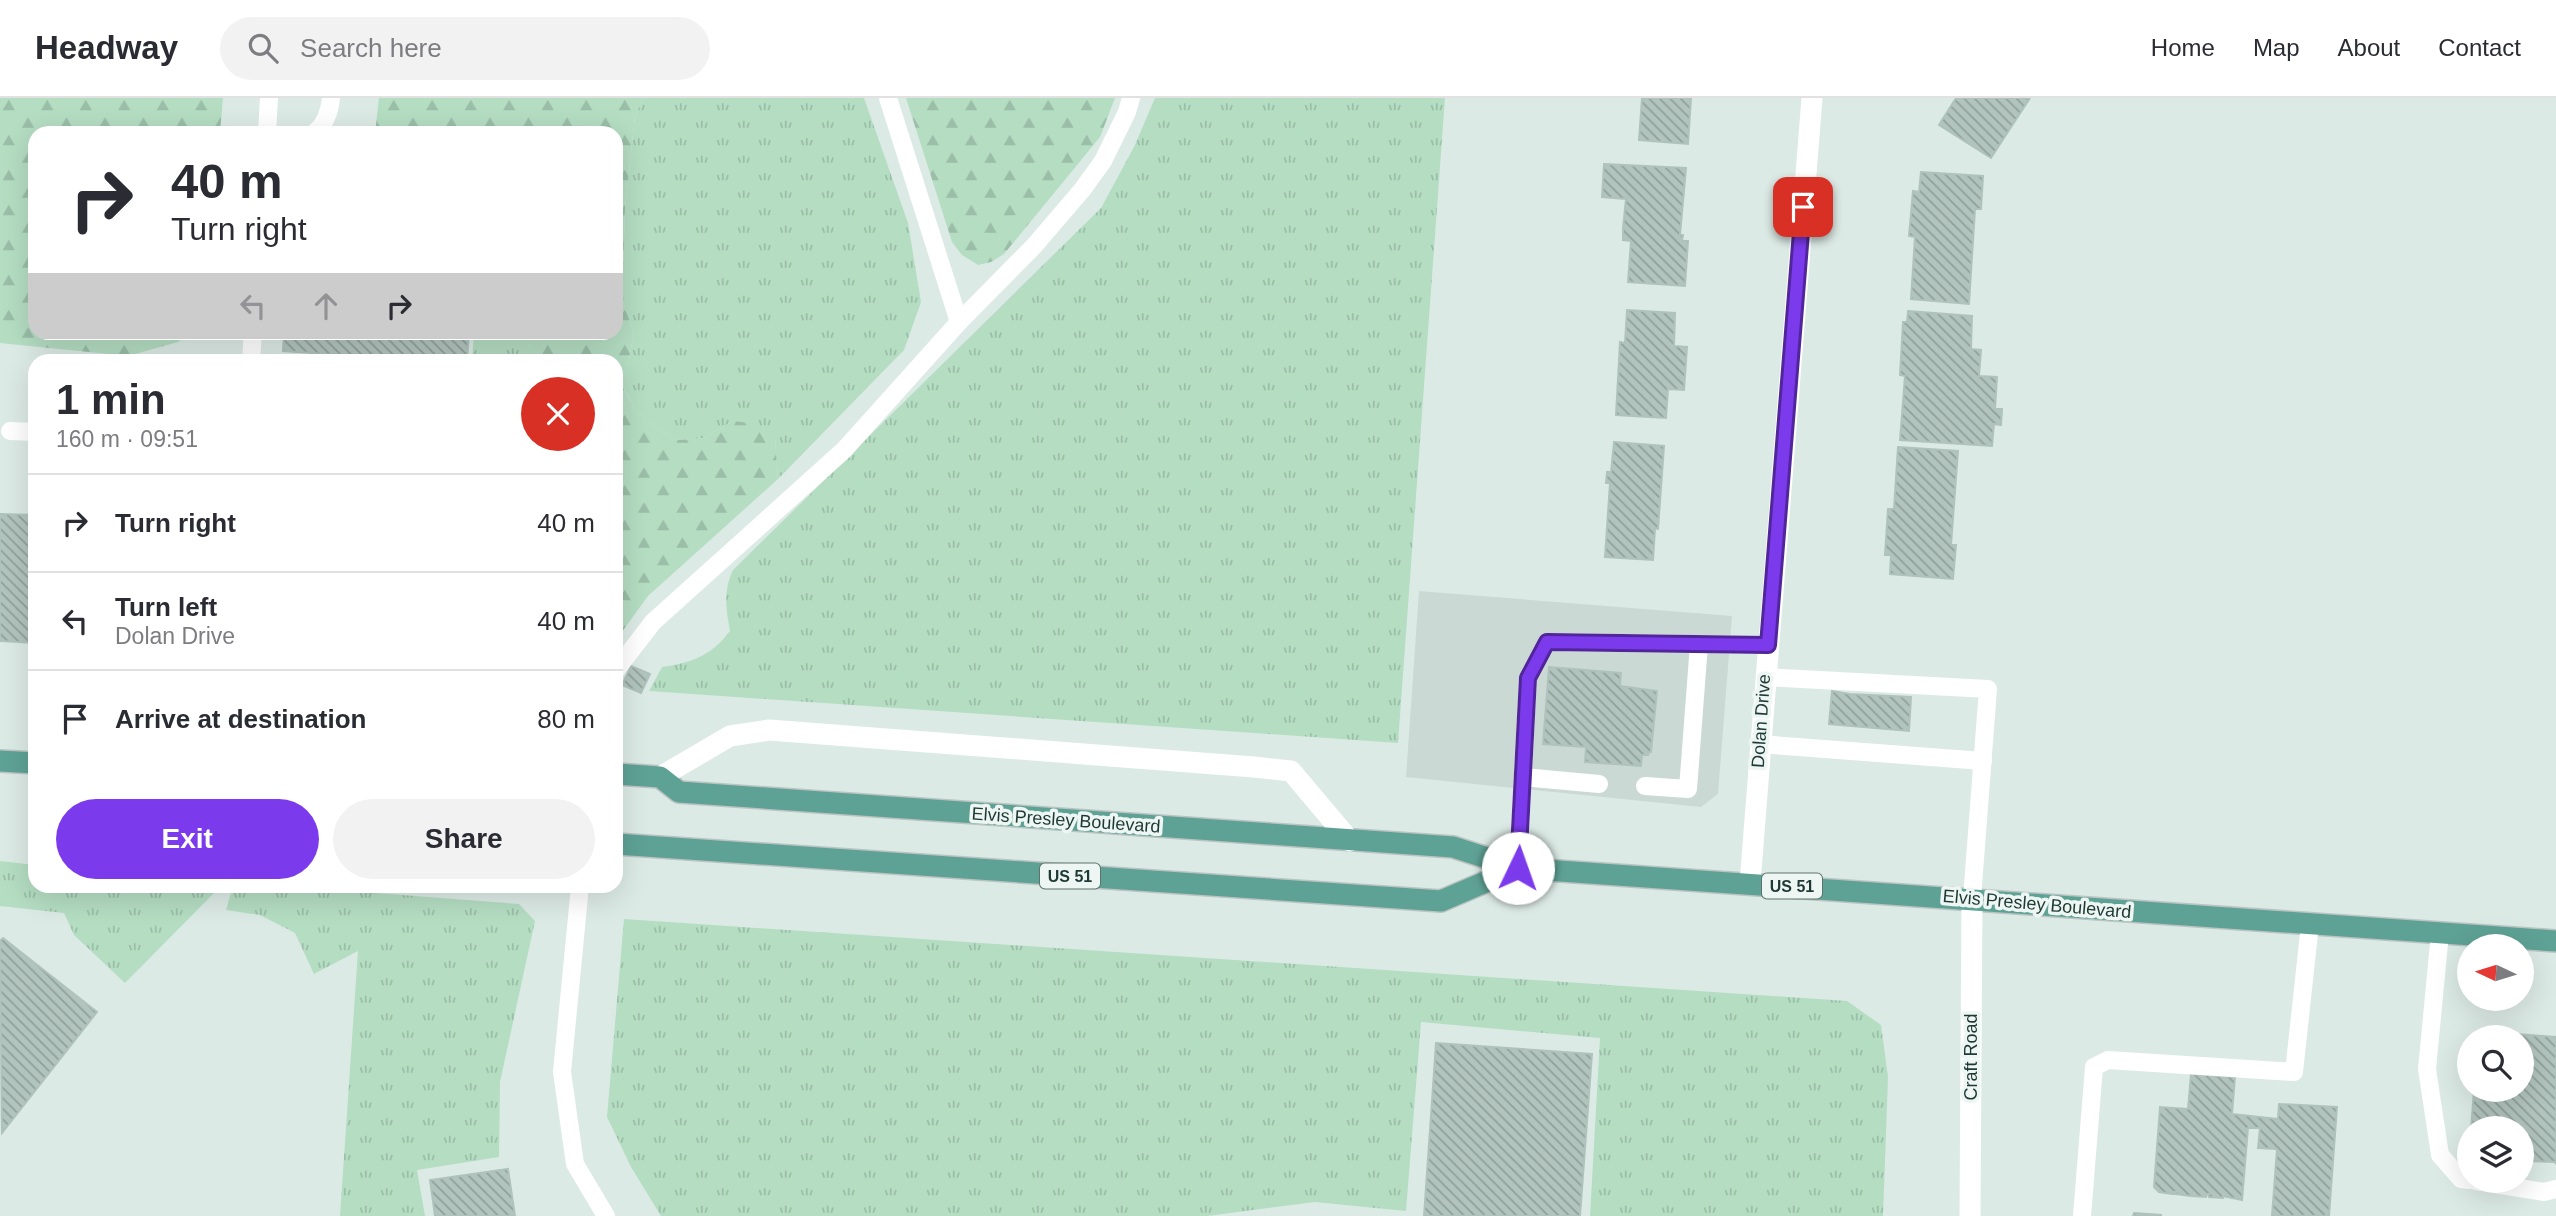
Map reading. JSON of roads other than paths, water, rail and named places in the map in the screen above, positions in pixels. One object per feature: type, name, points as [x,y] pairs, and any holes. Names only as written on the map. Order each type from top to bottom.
[{"type":"main road","points":[[0,761],[28,763]]},
{"type":"main road","name":"Elvis Presley Boulevard","points":[[623,774],[660,777],[680,792],[1453,847],[1518,868],[2556,941]]},
{"type":"main road","name":"Elvis Presley Boulevard","points":[[623,844],[1441,901],[1518,868]]},
{"type":"street","name":"Dolan Drive","points":[[1750,883],[1812,98]]},
{"type":"street","points":[[660,777],[730,736],[769,730],[1254,767],[1291,771],[1350,841]]},
{"type":"street","name":"Craft Road","points":[[1970,1216],[1972,898]]},
{"type":"lane","points":[[268,126],[270,98]]},
{"type":"lane","points":[[322,126],[331,98]]},
{"type":"lane","points":[[888,98],[959,322]]},
{"type":"lane","points":[[623,661],[653,622],[844,450],[959,322],[1034,247],[1103,161],[1131,98]]},
{"type":"lane","points":[[10,430],[28,431]]},
{"type":"lane","points":[[1518,868],[1528,678],[1547,642],[1768,645]]},
{"type":"lane","points":[[1645,786],[1688,789],[1699,644]]},
{"type":"lane","points":[[1765,677],[1988,689],[1972,898]]},
{"type":"lane","points":[[1759,744],[1983,761]]},
{"type":"lane","points":[[1523,777],[1599,784]]},
{"type":"lane","points":[[579,893],[562,1072],[575,1164],[606,1216]]},
{"type":"lane","points":[[2082,1216],[2094,1067],[2108,1060],[2294,1072],[2310,924]]},
{"type":"lane","points":[[2440,933],[2427,1069],[2440,1155],[2457,1174]]},
{"type":"lane","points":[[2534,1191],[2556,1189]]}]
